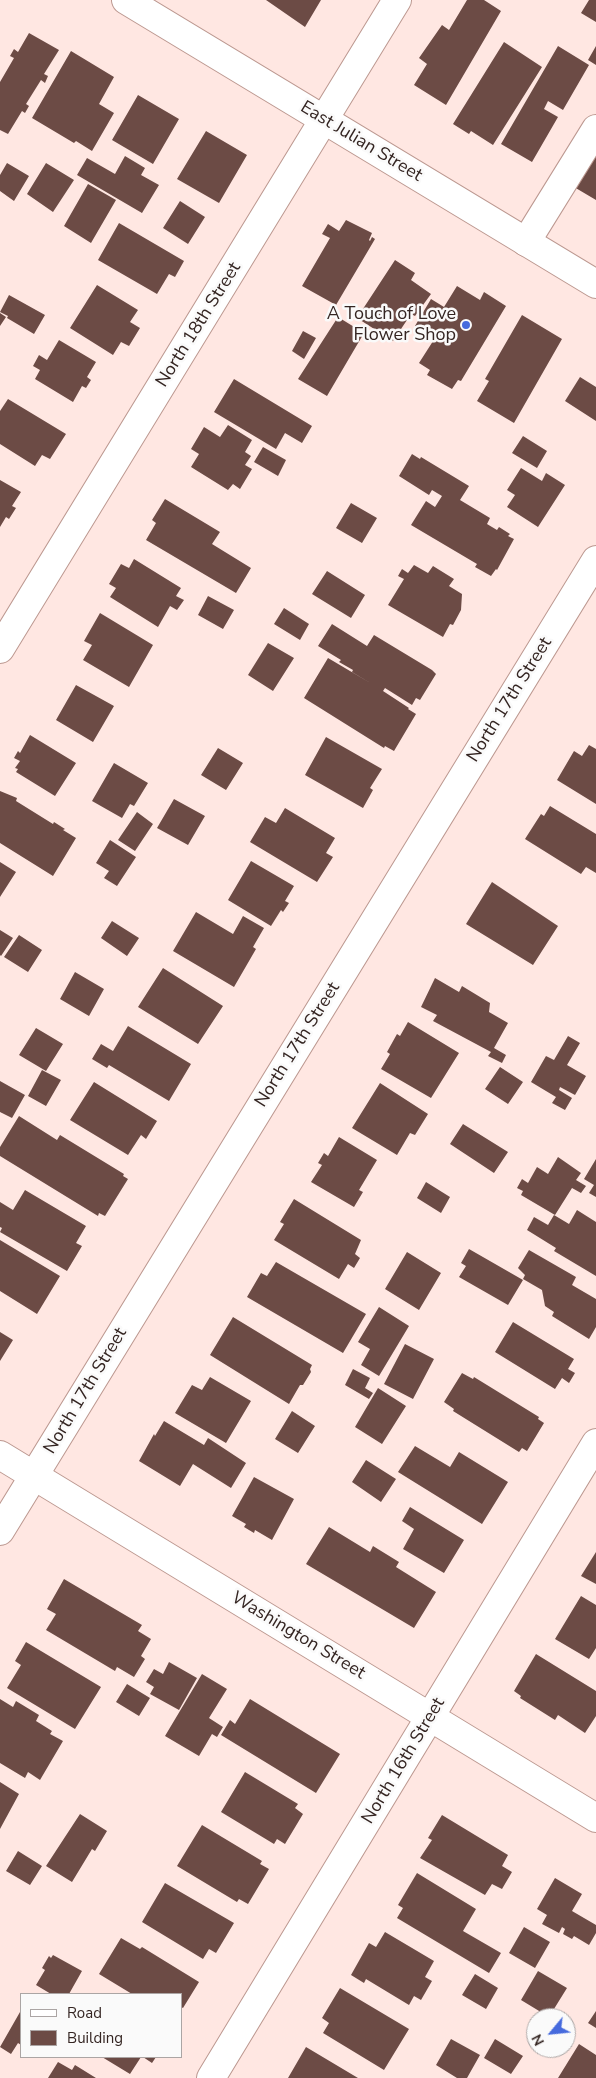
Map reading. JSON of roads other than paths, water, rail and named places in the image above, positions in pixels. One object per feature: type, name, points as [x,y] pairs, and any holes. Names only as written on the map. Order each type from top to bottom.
[{"type":"street","name":"East Julian Street","points":[[126,0],[596,284]]},
{"type":"street","name":"North 18th Street","points":[[0,649],[397,0]]},
{"type":"street","points":[[526,242],[596,129]]},
{"type":"street","name":"North 17th Street","points":[[0,1531],[596,560]]},
{"type":"street","name":"North 16th Street","points":[[211,2078],[596,1442]]},
{"type":"street","name":"Washington Street","points":[[0,1455],[596,1818]]},
{"type":"place","name":"A Touch of Love Flower Shop","points":[[466,325]]}]
